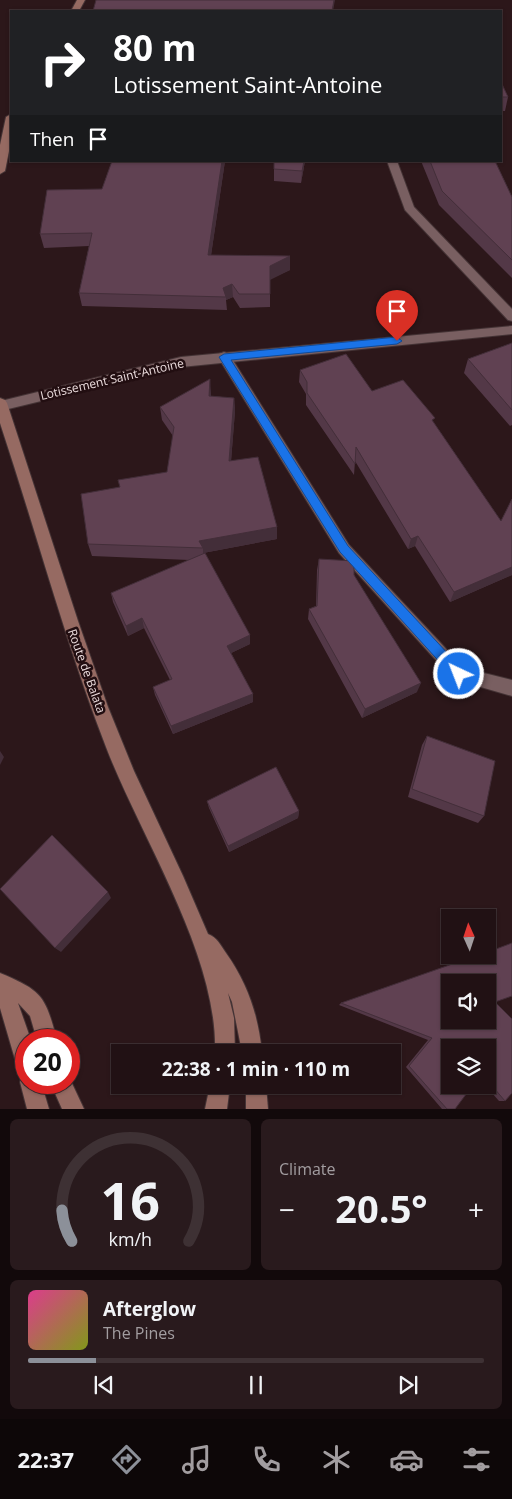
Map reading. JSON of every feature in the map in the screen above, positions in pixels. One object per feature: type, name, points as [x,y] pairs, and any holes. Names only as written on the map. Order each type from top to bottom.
[{"type":"main road","points":[[0,171],[10,122]]},
{"type":"main road","name":"Route de Balata","points":[[0,404],[59,594],[116,750],[198,930],[218,991],[226,1027],[225,1044]]},
{"type":"main road","name":"Route de Balata","points":[[198,930],[228,973],[242,1000],[250,1044]]},
{"type":"main road","points":[[1,984],[28,997],[39,1011],[43,1029]]},
{"type":"main road","points":[[1,984],[17,1029]]},
{"type":"main road","points":[[34,1094],[38,1109]]},
{"type":"main road","points":[[66,1094],[74,1109]]},
{"type":"main road","points":[[216,1109],[218,1094]]},
{"type":"main road","points":[[256,1094],[257,1109]]},
{"type":"street","points":[[392,162],[409,208],[512,317]]},
{"type":"street","name":"Lotissement Saint-Antoine","points":[[0,404],[181,362],[512,330]]},
{"type":"street","points":[[224,357],[344,549],[459,674],[512,688]]},
{"type":"building","points":[[96,0],[334,0],[332,10],[93,10]]},
{"type":"building","points":[[502,84],[508,97],[502,97]]},
{"type":"building","points":[[112,162],[222,162],[208,255],[290,256],[270,266],[270,294],[239,294],[232,284],[223,288],[226,297],[79,293],[92,233],[40,234],[47,190],[102,189]]},
{"type":"building","points":[[274,162],[304,162],[302,171],[274,169]]},
{"type":"building","points":[[430,162],[495,162],[512,197],[512,260],[442,191]]},
{"type":"building","points":[[512,343],[512,410],[468,359]]},
{"type":"building","points":[[346,354],[372,391],[403,380],[435,418],[432,420],[501,521],[512,499],[512,567],[454,592],[418,536],[411,539],[356,447],[355,464],[307,393],[307,382],[300,370]]},
{"type":"building","points":[[210,379],[209,396],[234,398],[229,461],[258,457],[277,527],[199,541],[203,548],[88,544],[81,494],[120,487],[118,480],[167,472],[174,427],[160,407]]},
{"type":"building","points":[[205,553],[250,635],[227,646],[253,694],[171,726],[153,687],[172,679],[142,618],[126,626],[111,593]]},
{"type":"building","points":[[319,559],[354,561],[354,575],[421,683],[365,709],[309,609],[317,606]]},
{"type":"building","points":[[427,736],[495,761],[484,816],[412,789]]},
{"type":"building","points":[[276,767],[299,811],[228,846],[207,801]]},
{"type":"building","points":[[52,835],[108,892],[55,948],[0,889]]},
{"type":"building","points":[[512,943],[512,996],[496,1002],[496,974],[441,974],[441,1029],[496,1029],[496,1003],[512,1019],[512,1093],[505,1101],[496,1090],[496,1039],[441,1039],[441,1094],[466,1094],[455,1109],[447,1109],[409,1066],[432,1038],[341,1003],[452,964],[496,964],[496,949]]},
{"type":"route","points":[[397,341],[224,357],[344,549],[459,674]]}]
